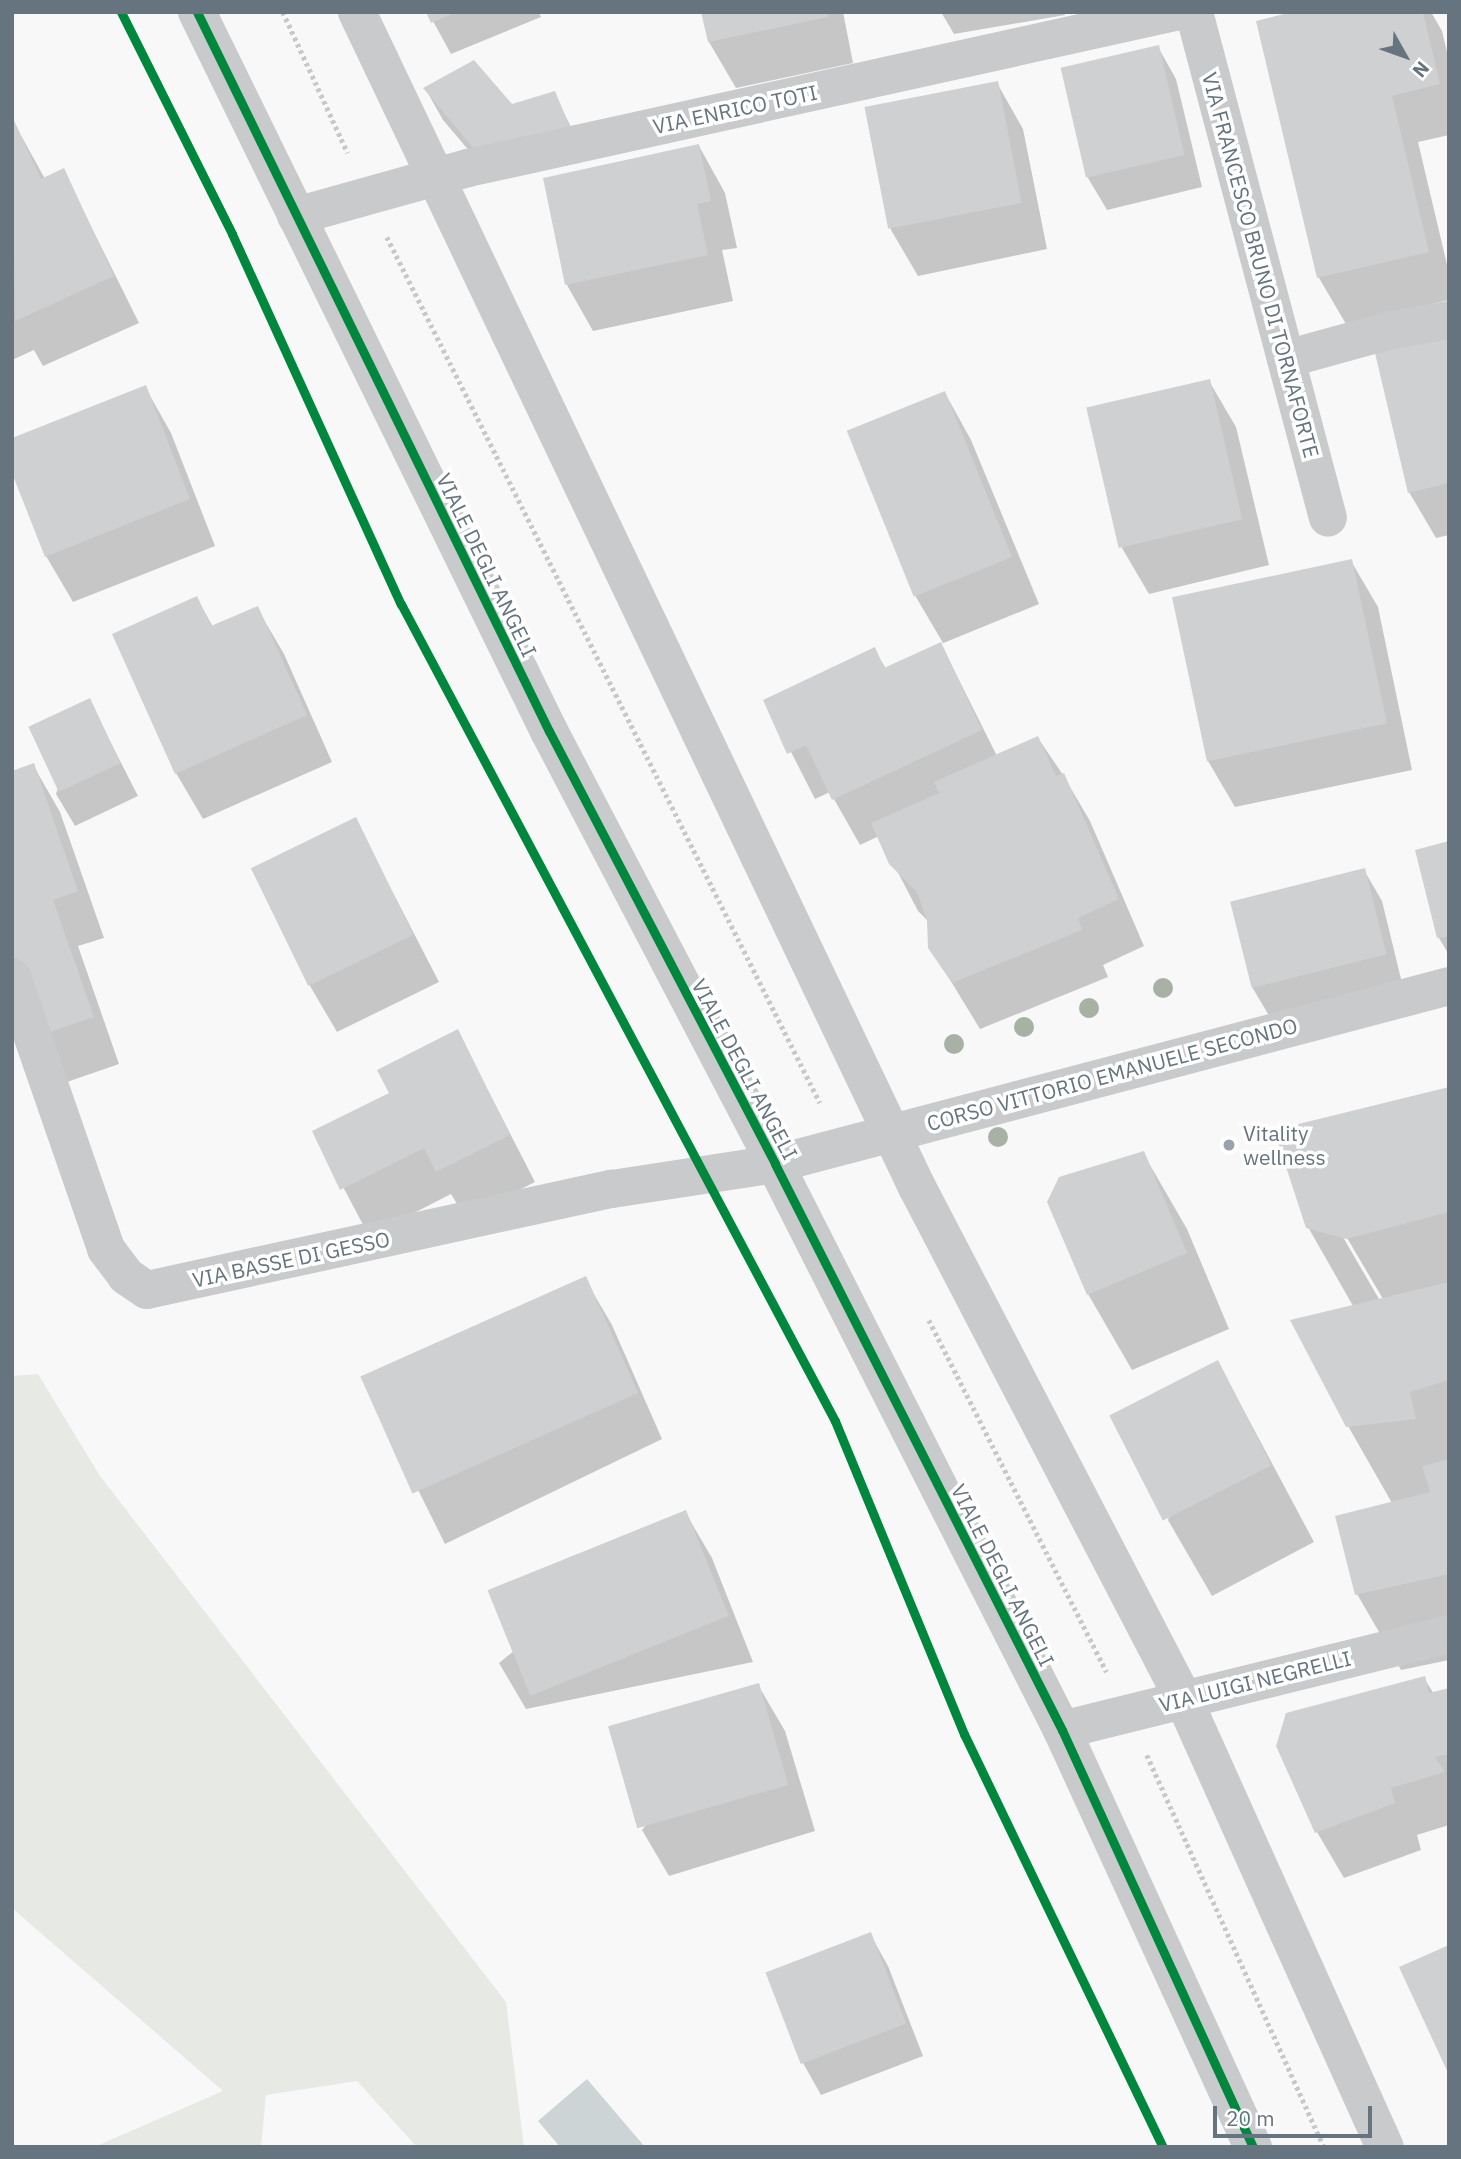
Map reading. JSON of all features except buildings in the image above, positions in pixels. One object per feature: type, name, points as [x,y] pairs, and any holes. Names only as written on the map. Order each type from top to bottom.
[{"type":"street","name":"VIALE DEGLI ANGELI","points":[[197,12],[548,731],[775,1164],[1062,1730],[1253,2147]]},
{"type":"street","points":[[356,12],[892,1133],[1183,1698],[1385,2147]]},
{"type":"street","name":"VIA ENRICO TOTI","points":[[296,216],[436,177],[1175,12]]},
{"type":"street","name":"VIA FRANCESCO BRUNO DI TORNAFORTE","points":[[1194,12],[1328,518]]},
{"type":"street","points":[[1286,359],[1391,330],[1449,320]]},
{"type":"street","name":"VIA BASSE DI GESSO","points":[[12,977],[106,1249],[126,1276],[146,1290],[612,1189],[775,1164]]},
{"type":"street","name":"CORSO VITTORIO EMANUELE SECONDO","points":[[775,1164],[1449,986]]},
{"type":"street","name":"VIA LUIGI NEGRELLI","points":[[1062,1730],[1449,1633]]},
{"type":"path","points":[[284,12],[367,196],[841,1147]]},
{"type":"path","points":[[922,1307],[1127,1713],[1324,2147]]},
{"type":"shaded area","points":[[38,1374],[100,1476],[506,2002],[524,2147],[417,2147],[357,2081],[266,2095],[261,2147],[94,2147],[223,2091],[12,1908],[12,1376]]},
{"type":"shaded area","points":[[587,2079],[645,2147],[560,2147],[538,2121]]},
{"type":"cycle path","points":[[121,12],[232,234],[401,604],[835,1421],[964,1734],[1163,2147]]},
{"type":"cycle path","points":[[197,12],[549,731],[775,1164],[1062,1730],[1253,2147]]},
{"type":"place","name":"Vitality wellness","points":[[1229,1145]]}]
